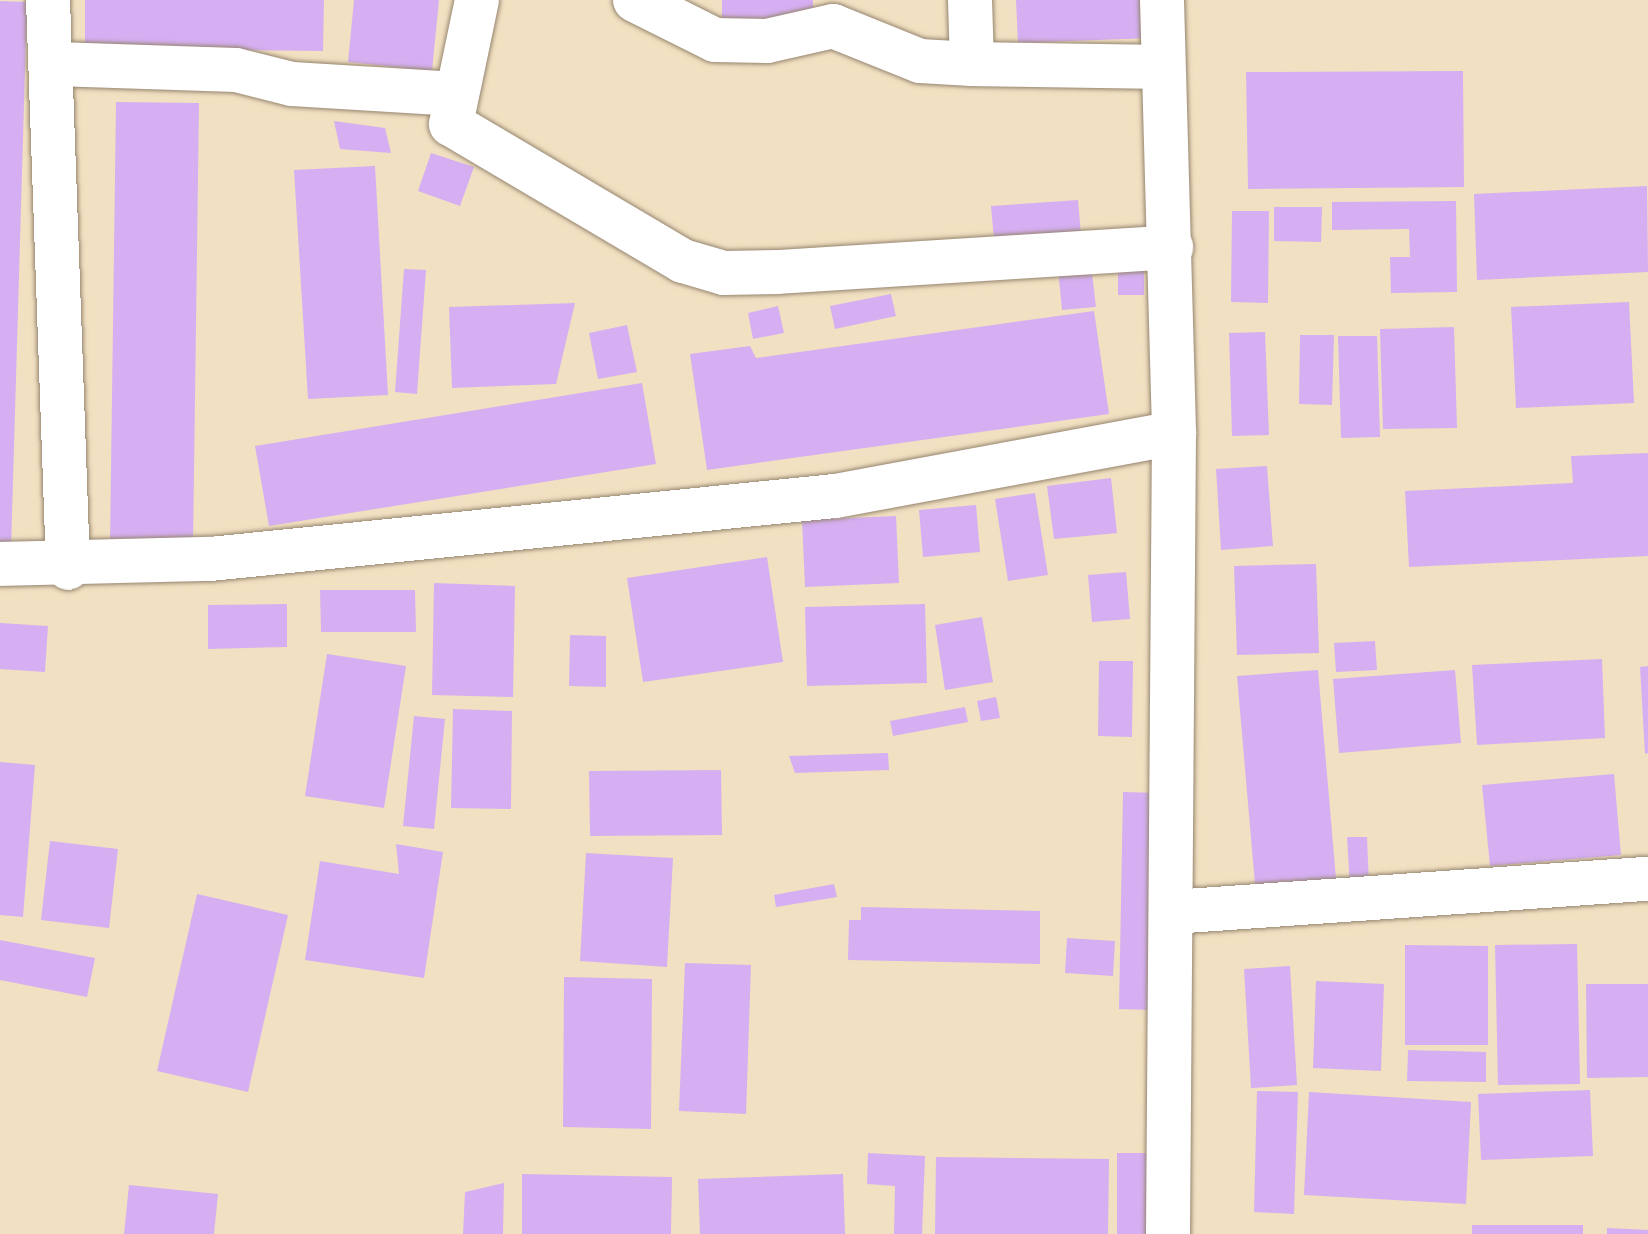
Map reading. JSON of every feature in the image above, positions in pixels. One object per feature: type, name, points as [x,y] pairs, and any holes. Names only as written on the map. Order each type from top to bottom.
[{"type":"street","points":[[48,0],[55,64],[68,568]]},
{"type":"street","points":[[477,0],[450,115],[458,130],[683,261],[724,273],[1171,247]]},
{"type":"street","points":[[970,0],[972,64]]},
{"type":"street","points":[[1162,0],[1161,67],[1171,247],[1174,433],[1168,1234]]},
{"type":"street","points":[[657,5],[715,40],[767,41],[833,13],[920,61],[1161,67]]},
{"type":"street","points":[[55,64],[236,70],[292,84],[457,94]]},
{"type":"street","points":[[0,564],[68,568],[835,496],[1174,433]]},
{"type":"street","points":[[1172,912],[1648,879]]},
{"type":"building","points":[[85,0],[324,0],[323,51],[85,48]]},
{"type":"building","points":[[354,0],[439,0],[432,71],[348,62]]},
{"type":"building","points":[[722,0],[813,0],[813,19],[722,19]]},
{"type":"building","points":[[1016,0],[1148,0],[1150,38],[1018,43]]},
{"type":"building","points":[[0,1],[27,2],[11,549],[0,549]]},
{"type":"building","points":[[1463,71],[1464,187],[1248,189],[1246,72]]},
{"type":"building","points":[[116,102],[199,103],[193,546],[110,544]]},
{"type":"building","points":[[334,121],[385,128],[391,153],[340,149]]},
{"type":"building","points":[[431,153],[474,167],[460,206],[418,191]]},
{"type":"building","points":[[375,166],[388,395],[308,399],[294,170]]},
{"type":"building","points":[[1647,186],[1648,272],[1477,280],[1474,194]]},
{"type":"building","points":[[1078,200],[1082,246],[995,252],[991,206]]},
{"type":"building","points":[[1456,201],[1457,292],[1391,293],[1390,257],[1410,257],[1409,229],[1332,230],[1332,202]]},
{"type":"building","points":[[1274,207],[1322,207],[1321,242],[1274,241]]},
{"type":"building","points":[[1232,211],[1269,211],[1268,303],[1231,302]]},
{"type":"building","points":[[1118,260],[1144,260],[1144,295],[1118,295]]},
{"type":"building","points":[[1091,265],[1096,307],[1062,310],[1058,269]]},
{"type":"building","points":[[404,269],[426,270],[417,394],[395,392]]},
{"type":"building","points":[[891,294],[896,316],[835,329],[830,306]]},
{"type":"building","points":[[1629,302],[1634,403],[1516,408],[1511,307]]},
{"type":"building","points":[[575,303],[556,384],[452,388],[449,307]]},
{"type":"building","points":[[778,306],[784,333],[753,339],[748,313]]},
{"type":"building","points":[[1094,311],[1109,414],[707,470],[690,354],[750,346],[756,358]]},
{"type":"building","points":[[627,325],[637,372],[598,379],[589,333]]},
{"type":"building","points":[[1454,327],[1457,428],[1383,429],[1380,329]]},
{"type":"building","points":[[1265,332],[1269,435],[1232,436],[1229,333]]},
{"type":"building","points":[[1300,335],[1334,335],[1332,405],[1299,404]]},
{"type":"building","points":[[1338,336],[1377,336],[1380,437],[1341,438]]},
{"type":"building","points":[[642,383],[656,464],[269,526],[255,446]]},
{"type":"building","points":[[1648,453],[1648,556],[1409,567],[1405,491],[1573,483],[1571,456]]},
{"type":"building","points":[[1267,466],[1273,546],[1221,550],[1216,469]]},
{"type":"building","points":[[1111,478],[1117,533],[1054,539],[1047,486]]},
{"type":"building","points":[[1035,493],[1048,575],[1008,581],[995,499]]},
{"type":"building","points":[[976,505],[980,552],[923,557],[919,510]]},
{"type":"building","points":[[896,516],[899,583],[805,587],[802,520]]},
{"type":"building","points":[[767,557],[783,662],[643,682],[627,578]]},
{"type":"building","points":[[1316,564],[1319,653],[1237,655],[1234,566]]},
{"type":"building","points":[[1126,572],[1130,619],[1092,622],[1088,575]]},
{"type":"building","points":[[434,583],[515,586],[513,697],[432,695]]},
{"type":"building","points":[[320,590],[415,590],[416,632],[321,632]]},
{"type":"building","points":[[287,604],[287,647],[208,649],[208,605]]},
{"type":"building","points":[[925,604],[927,683],[807,686],[805,607]]},
{"type":"building","points":[[982,617],[993,682],[945,690],[935,625]]},
{"type":"building","points":[[0,623],[48,626],[45,672],[0,669]]},
{"type":"building","points":[[570,635],[606,636],[606,687],[569,686]]},
{"type":"building","points":[[1375,641],[1377,670],[1336,672],[1334,643]]},
{"type":"building","points":[[327,654],[406,666],[384,808],[305,796]]},
{"type":"building","points":[[1602,659],[1605,738],[1477,745],[1472,665]]},
{"type":"building","points":[[1099,661],[1133,661],[1132,737],[1098,736]]},
{"type":"building","points":[[1648,666],[1648,753],[1645,754],[1640,667]]},
{"type":"building","points":[[1318,670],[1337,890],[1256,896],[1237,676]]},
{"type":"building","points":[[1455,670],[1461,743],[1339,753],[1333,679]]},
{"type":"building","points":[[996,697],[1000,718],[981,721],[977,701]]},
{"type":"building","points":[[965,707],[968,722],[893,736],[890,721]]},
{"type":"building","points":[[453,709],[512,711],[511,809],[451,808]]},
{"type":"building","points":[[414,716],[445,719],[434,829],[403,826]]},
{"type":"building","points":[[888,753],[889,770],[795,773],[789,756]]},
{"type":"building","points":[[0,762],[35,765],[23,917],[0,915]]},
{"type":"building","points":[[721,770],[722,835],[590,836],[589,771]]},
{"type":"building","points":[[1614,774],[1621,855],[1490,866],[1482,785]]},
{"type":"building","points":[[1123,792],[1158,793],[1153,1010],[1119,1009]]},
{"type":"building","points":[[1347,837],[1367,837],[1369,886],[1350,887]]},
{"type":"building","points":[[50,841],[118,849],[109,928],[41,920]]},
{"type":"building","points":[[396,844],[443,852],[424,978],[305,960],[320,861],[399,874]]},
{"type":"building","points":[[586,853],[673,858],[667,967],[580,961]]},
{"type":"building","points":[[834,884],[837,897],[776,907],[774,895]]},
{"type":"building","points":[[197,894],[288,915],[248,1092],[157,1071]]},
{"type":"building","points":[[861,907],[1040,911],[1040,964],[848,960],[849,920],[861,920]]},
{"type":"building","points":[[1067,938],[1115,941],[1113,976],[1065,973]]},
{"type":"building","points":[[0,940],[95,958],[87,997],[0,980]]},
{"type":"building","points":[[1577,944],[1580,1084],[1498,1085],[1495,945]]},
{"type":"building","points":[[1405,945],[1488,946],[1488,1045],[1405,1045]]},
{"type":"building","points":[[685,963],[751,965],[746,1114],[679,1111]]},
{"type":"building","points":[[1290,966],[1297,1085],[1251,1088],[1244,969]]},
{"type":"building","points":[[564,977],[652,979],[651,1129],[563,1127]]},
{"type":"building","points":[[1316,981],[1384,984],[1381,1071],[1313,1068]]},
{"type":"building","points":[[1586,984],[1648,984],[1648,1077],[1587,1078]]},
{"type":"building","points":[[1408,1050],[1486,1052],[1486,1082],[1407,1081]]},
{"type":"building","points":[[1590,1090],[1593,1156],[1481,1160],[1478,1094]]},
{"type":"building","points":[[1257,1091],[1298,1092],[1294,1214],[1254,1212]]},
{"type":"building","points":[[1309,1092],[1471,1102],[1466,1204],[1304,1195]]},
{"type":"building","points":[[868,1153],[925,1156],[922,1234],[894,1234],[895,1186],[867,1184]]},
{"type":"building","points":[[1117,1153],[1152,1153],[1152,1234],[1117,1234]]},
{"type":"building","points":[[936,1157],[1109,1159],[1108,1234],[935,1234]]},
{"type":"building","points":[[522,1174],[672,1177],[671,1234],[522,1234]]},
{"type":"building","points":[[843,1174],[845,1234],[700,1234],[698,1179]]},
{"type":"building","points":[[504,1183],[503,1234],[463,1234],[465,1192]]},
{"type":"building","points":[[129,1185],[218,1194],[214,1234],[124,1234]]},
{"type":"building","points":[[1472,1225],[1583,1225],[1583,1234],[1472,1234]]},
{"type":"building","points":[[1607,1228],[1648,1230],[1648,1234],[1607,1234]]}]
